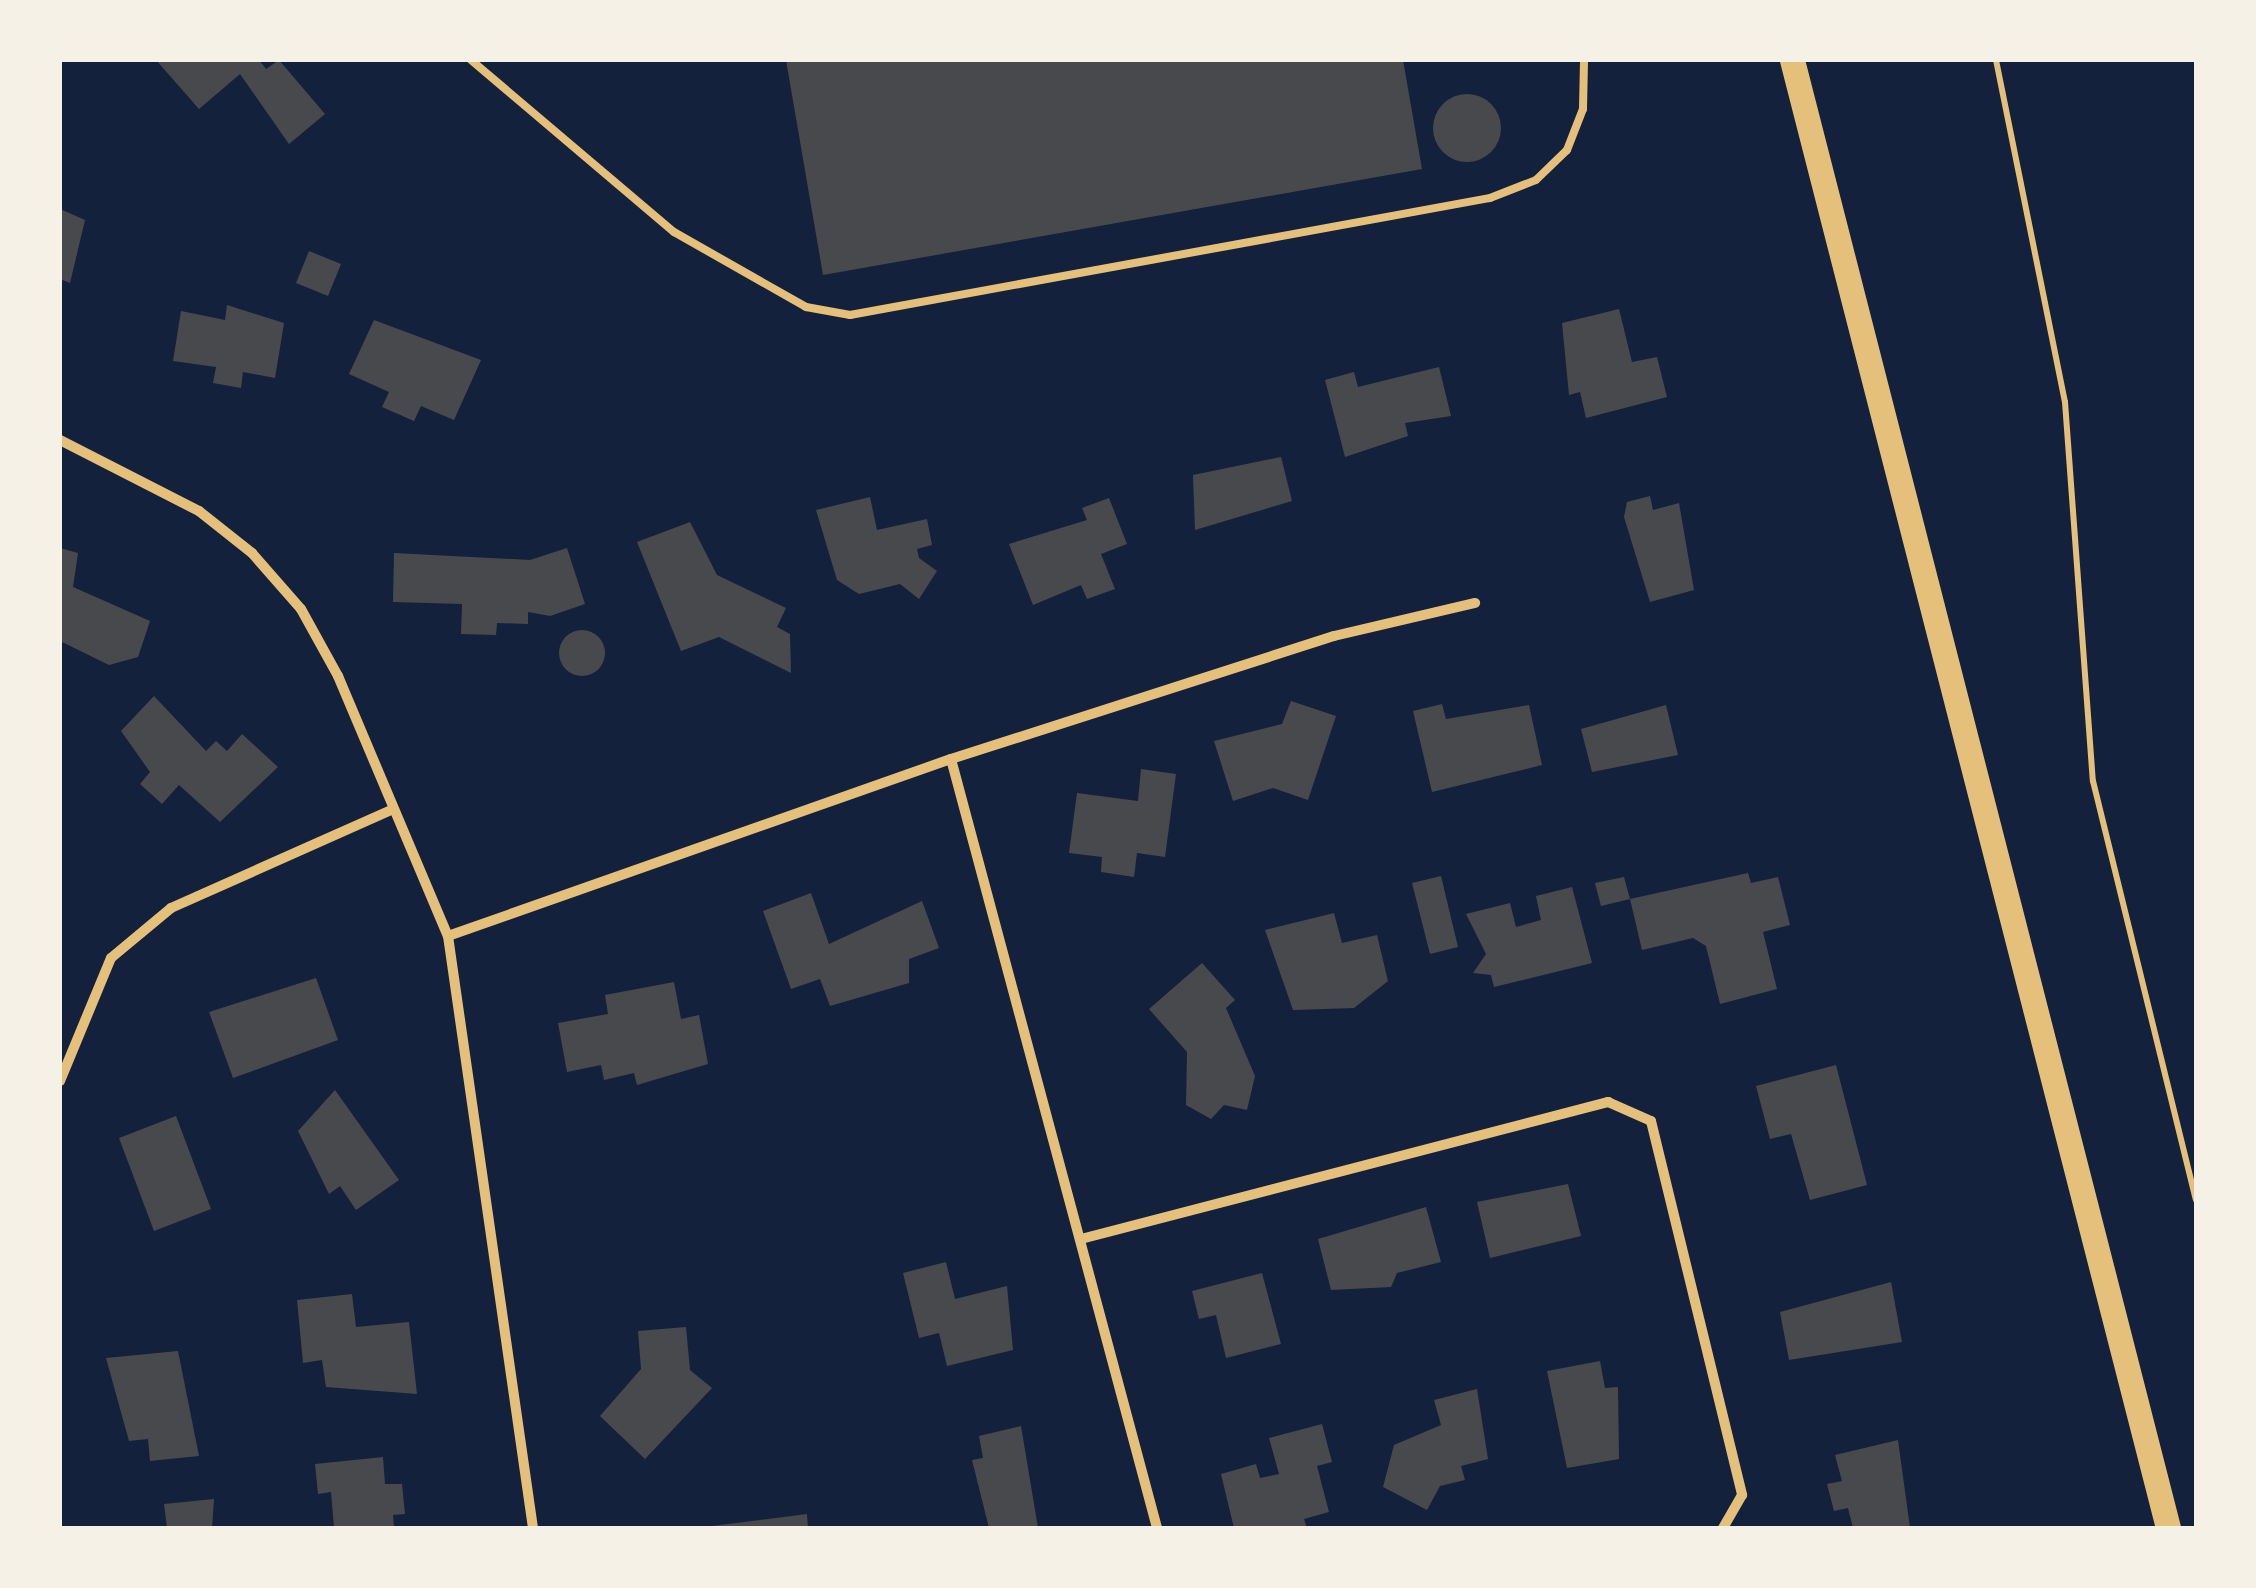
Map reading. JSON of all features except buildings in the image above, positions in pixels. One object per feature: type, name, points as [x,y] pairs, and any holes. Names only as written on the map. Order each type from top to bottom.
[{"type":"main road","points":[[1792,60],[2168,1528]]},
{"type":"street","points":[[60,440],[199,511],[252,553],[301,609],[338,676],[448,936],[533,1528]]},
{"type":"street","points":[[448,936],[952,759],[1334,636],[1475,603]]},
{"type":"street","points":[[952,759],[1156,1528]]},
{"type":"street","points":[[60,1081],[111,958],[171,908],[392,810]]},
{"type":"street","points":[[1081,1239],[1608,1102],[1651,1121],[1742,1495],[1723,1528]]},
{"type":"lane","points":[[471,60],[674,232],[806,307],[850,315],[1490,198],[1536,180],[1567,150],[1583,108],[1584,60]]},
{"type":"path","points":[[1996,60],[2066,402],[2093,781],[2196,1200]]}]
